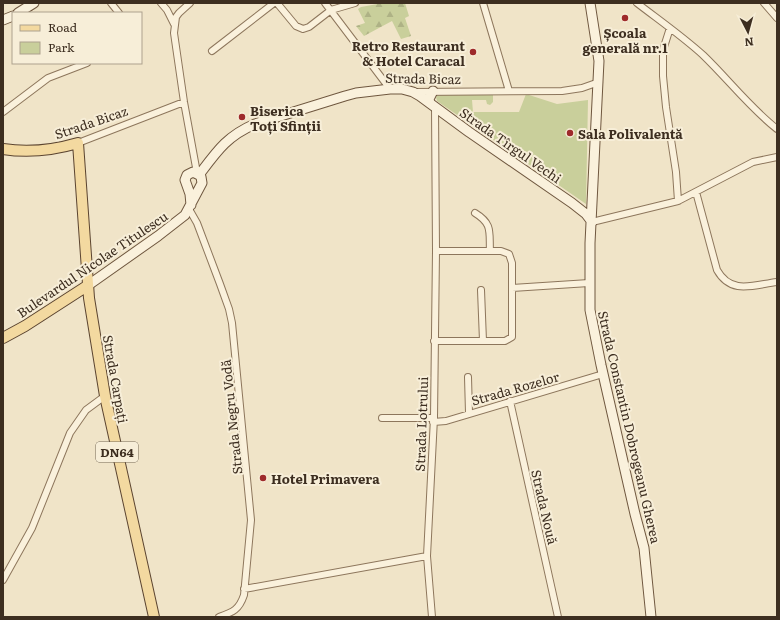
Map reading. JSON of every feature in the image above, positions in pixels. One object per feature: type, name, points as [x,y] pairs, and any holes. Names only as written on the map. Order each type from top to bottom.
[{"type":"main road","points":[[20,12],[34,3]]},
{"type":"main road","name":"Strada Constantin Dobrogeanu Gherea","points":[[590,3],[598,50],[599,82],[589,283],[591,320],[645,552],[651,617]]},
{"type":"main road","name":"Strada Bicaz","points":[[198,174],[224,144],[242,130],[273,118],[345,96],[390,89],[402,89],[413,92]]},
{"type":"main road","points":[[432,106],[429,99],[433,91]]},
{"type":"main road","name":"Strada Tîrgul Vechi","points":[[413,92],[572,203],[586,214],[592,222]]},
{"type":"main road","name":"Strada Bicaz","points":[[3,149],[13,151],[33,151],[63,147],[78,143]]},
{"type":"main road","name":"Strada Carpați","points":[[78,143],[87,286],[105,396],[154,617]]},
{"type":"main road","points":[[188,188],[193,190],[199,188],[202,182],[198,174],[193,172],[187,175],[185,183],[188,188],[190,207]]},
{"type":"main road","name":"Bulevardul Nicolae Titulescu","points":[[3,338],[25,326],[87,286],[182,218],[190,207],[199,188]]},
{"type":"street","points":[[110,3],[117,10],[121,3]]},
{"type":"street","points":[[161,3],[167,10],[174,24],[175,47],[192,150],[198,174]]},
{"type":"street","points":[[174,24],[179,12],[190,3]]},
{"type":"street","points":[[212,51],[276,3],[296,26],[303,30],[331,10],[355,3]]},
{"type":"street","points":[[326,3],[390,89]]},
{"type":"street","points":[[483,3],[509,92]]},
{"type":"street","points":[[637,3],[702,54],[748,103],[777,129]]},
{"type":"street","points":[[764,3],[777,18]]},
{"type":"street","points":[[670,28],[662,57],[663,76],[676,172],[678,201]]},
{"type":"street","points":[[3,112],[48,78],[84,64]]},
{"type":"street","name":"Strada Bicaz","points":[[413,92],[509,92],[571,90],[599,82]]},
{"type":"street","name":"Strada Bicaz","points":[[78,143],[184,102]]},
{"type":"street","name":"Strada Lotrului","points":[[432,106],[436,251],[433,420],[427,556],[432,617]]},
{"type":"street","points":[[187,175],[191,164],[192,150]]},
{"type":"street","points":[[592,222],[678,201],[753,162],[777,156]]},
{"type":"street","points":[[696,192],[717,270],[722,278],[728,284],[738,286],[777,282]]},
{"type":"street","name":"Strada Negru Vodă","points":[[190,207],[220,284],[229,309],[232,323],[251,520],[241,603],[237,609],[231,613],[219,617]]},
{"type":"street","points":[[475,213],[484,219],[489,227],[490,251]]},
{"type":"street","points":[[434,342],[505,341],[512,337],[512,263],[509,254],[504,251],[436,251]]},
{"type":"street","points":[[512,288],[589,283]]},
{"type":"street","points":[[481,290],[483,341]]},
{"type":"street","name":"Strada Rozelor","points":[[382,418],[446,420],[603,374]]},
{"type":"street","points":[[468,377],[469,413]]},
{"type":"street","points":[[3,580],[40,512],[70,433],[86,410],[105,396]]},
{"type":"street","name":"Strada Nouă","points":[[510,401],[558,617]]},
{"type":"street","points":[[244,588],[427,556]]},
{"type":"green space","points":[[383,3],[405,3],[409,16],[405,18],[411,36],[401,39],[392,21],[364,36],[356,26],[365,23],[358,9],[361,7]]},
{"type":"green space","points":[[438,94],[493,94],[493,102],[490,105],[487,104],[486,100],[472,100],[473,112],[519,112],[526,94],[557,104],[588,100],[586,204],[437,101],[436,97]]},
{"type":"place","name":"Școala generală nr.1","points":[[625,18]]},
{"type":"place","name":"Retro Restaurant & Hotel Caracal","points":[[473,52]]},
{"type":"place","name":"Biserica Toți Sfinții","points":[[242,117]]},
{"type":"place","name":"Sala Polivalentă","points":[[570,133]]},
{"type":"place","name":"Hotel Primavera","points":[[263,478]]}]
